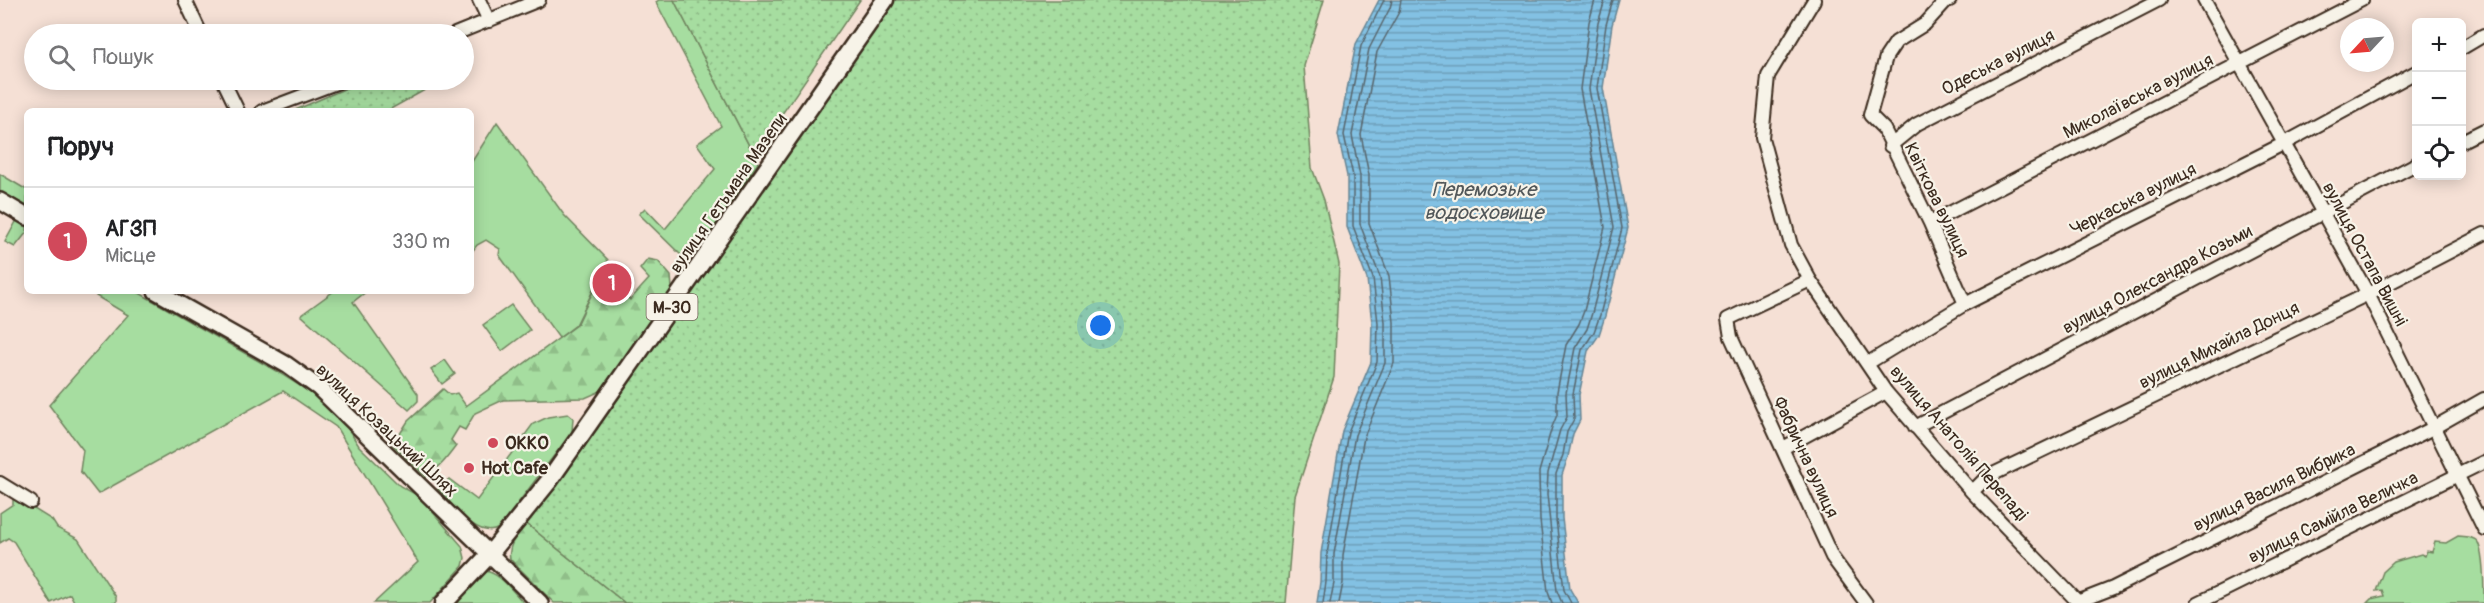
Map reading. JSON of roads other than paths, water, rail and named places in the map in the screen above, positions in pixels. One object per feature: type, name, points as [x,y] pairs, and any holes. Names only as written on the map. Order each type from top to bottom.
[{"type":"highway","name":"вулиця Гетьмана Мазепи","points":[[444,603],[489,555],[555,471],[885,0]]},
{"type":"main road","points":[[0,201],[24,215]]},
{"type":"main road","name":"вулиця Козацький Шлях","points":[[161,294],[287,365],[319,388],[540,603]]},
{"type":"street","points":[[185,0],[196,24]]},
{"type":"street","points":[[479,0],[489,21]]},
{"type":"street","points":[[474,27],[540,0]]},
{"type":"street","name":"вулиця Анатолія Перепаді","points":[[1814,0],[1768,76],[1762,138],[1791,245],[1810,280],[1887,392],[1915,427],[1972,492],[2078,602]]},
{"type":"street","name":"Квіткова вулиця","points":[[1950,0],[1925,24],[1896,42],[1886,57],[1870,115],[1884,129],[1890,146],[1930,223],[1965,304]]},
{"type":"street","name":"Одеська вулиця","points":[[1890,146],[1917,124],[2159,0]]},
{"type":"street","name":"вулиця Остапа Вишні","points":[[2204,0],[2368,294],[2484,529]]},
{"type":"street","name":"Миколаївська вулиця","points":[[1930,223],[2362,0]]},
{"type":"street","points":[[2466,46],[2484,35]]},
{"type":"street","name":"Черкаська вулиця","points":[[1868,363],[1965,304],[2285,143],[2412,74]]},
{"type":"street","points":[[228,90],[237,108]]},
{"type":"street","points":[[270,108],[318,90]]},
{"type":"street","points":[[2466,139],[2484,130]]},
{"type":"street","name":"вулиця Олександра Козьми","points":[[1915,427],[2412,166]]},
{"type":"street","name":"вулиця Михайла Донця","points":[[1972,492],[1987,477],[2368,294],[2484,234]]},
{"type":"street","name":"Фабрична вулиця","points":[[1810,280],[1728,319],[1731,337],[1832,557],[1866,603]]},
{"type":"street","points":[[1783,448],[1887,392]]},
{"type":"street","name":"вулиця Василя Вибрика","points":[[2078,602],[2123,582],[2433,428],[2484,399]]},
{"type":"street","name":"вулиця Самійла Величка","points":[[2198,603],[2484,462]]},
{"type":"street","points":[[0,483],[31,502]]},
{"type":"water","name":"Перемозьке водосховище","points":[[1379,0],[1619,0],[1612,25],[1603,88],[1628,228],[1599,335],[1588,351],[1579,395],[1580,420],[1573,434],[1562,475],[1562,518],[1570,589],[1578,603],[1317,603],[1321,553],[1342,431],[1371,362],[1372,323],[1367,279],[1347,227],[1347,176],[1338,135],[1356,44]]},
{"type":"place","name":"АГЗП","points":[[612,283]]},
{"type":"place","name":"ОККО","points":[[493,443]]},
{"type":"place","name":"Hot Cafe","points":[[469,468]]}]
